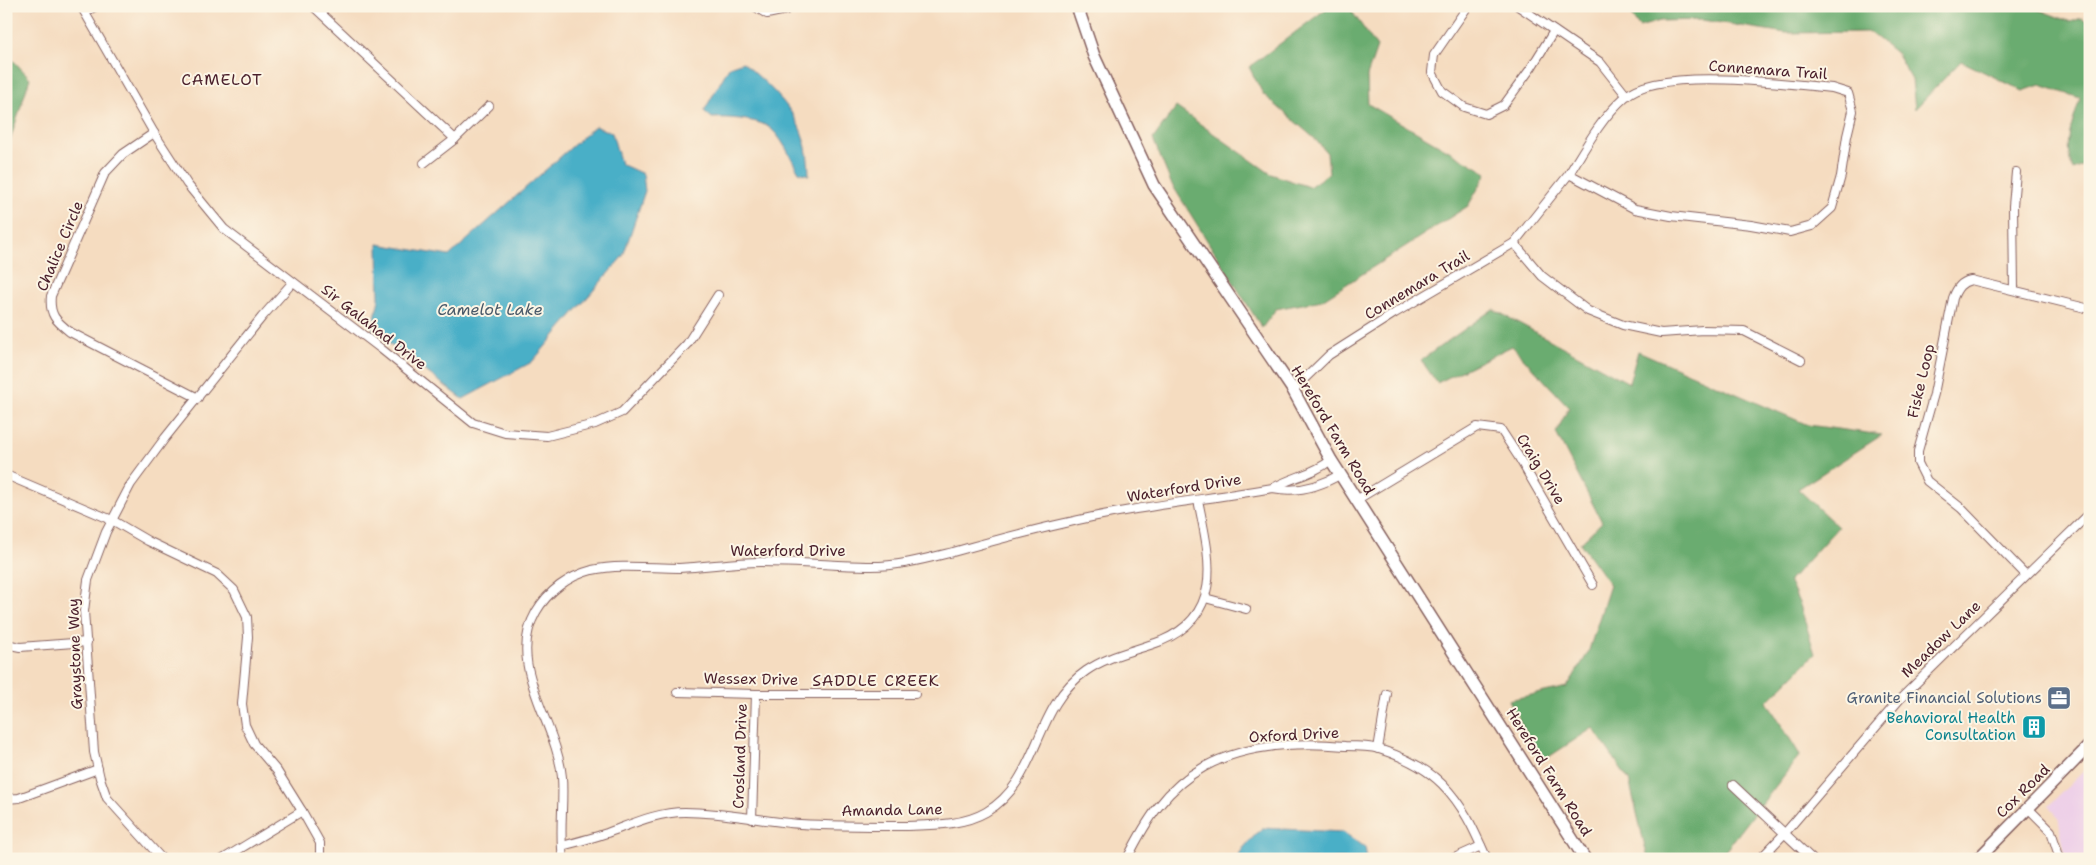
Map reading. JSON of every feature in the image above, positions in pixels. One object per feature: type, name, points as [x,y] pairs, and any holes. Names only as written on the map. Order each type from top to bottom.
[{"type":"street","points":[[83,9],[96,6]]},
{"type":"street","points":[[313,6],[455,139]]},
{"type":"street","points":[[754,6],[767,14],[786,10],[791,6]]},
{"type":"street","name":"Hereford Farm Road","points":[[1077,6],[1094,56],[1154,185],[1293,390],[1331,460],[1358,499],[1585,859]]},
{"type":"street","points":[[1468,6],[1434,55],[1432,72],[1442,91],[1464,107],[1486,114],[1504,104],[1531,68],[1554,31]]},
{"type":"street","points":[[1518,6],[1600,62],[1626,95]]},
{"type":"street","name":"Sir Galahad Drive","points":[[83,9],[154,133],[187,184],[224,229],[473,423],[505,433],[547,436],[595,424],[622,412],[687,344],[718,295]]},
{"type":"street","name":"Connemara Trail","points":[[1293,390],[1329,355],[1395,313],[1514,243],[1569,174],[1596,130],[1626,95],[1651,84],[1676,80],[1720,79],[1832,88],[1848,93],[1853,110],[1842,176],[1832,208],[1812,226],[1790,232],[1751,225],[1671,216],[1635,209],[1569,174]]},
{"type":"street","points":[[424,163],[455,139],[489,106]]},
{"type":"street","name":"Chalice Circle","points":[[154,133],[123,154],[105,174],[51,296],[50,308],[58,322],[70,332],[198,398]]},
{"type":"street","points":[[2014,290],[2013,206],[2016,172]]},
{"type":"street","points":[[1514,243],[1542,276],[1588,311],[1623,325],[1661,333],[1703,330],[1744,331],[1801,360]]},
{"type":"street","name":"Fiske Loop","points":[[2026,575],[1961,508],[1927,480],[1918,463],[1920,440],[1934,394],[1953,298],[1956,289],[1964,282],[1971,280],[2090,309]]},
{"type":"street","name":"Graystone Way","points":[[162,859],[107,798],[98,769],[94,752],[84,612],[88,580],[112,520],[131,484],[165,438],[262,317],[293,282]]},
{"type":"street","name":"Craig Drive","points":[[1358,499],[1477,427],[1501,430],[1593,585]]},
{"type":"street","name":"Waterford Drive","points":[[563,859],[562,778],[558,754],[527,665],[525,645],[529,625],[538,609],[552,591],[572,578],[594,570],[680,568],[759,562],[871,566],[901,564],[1064,523],[1273,488],[1283,482],[1324,466],[1331,460]]},
{"type":"street","name":"Waterford Drive","points":[[1273,488],[1285,491],[1299,490],[1330,481],[1342,474]]},
{"type":"street","points":[[6,476],[112,520],[148,541],[217,574],[234,590],[247,617],[248,637],[242,704],[244,725],[254,744],[277,771],[302,811],[320,843],[320,859]]},
{"type":"street","points":[[1296,478],[1299,490]]},
{"type":"street","name":"Amanda Lane","points":[[562,846],[659,815],[684,812],[800,824],[924,825],[971,819],[988,811],[1016,784],[1026,768],[1044,723],[1054,704],[1067,687],[1084,672],[1119,653],[1161,641],[1180,631],[1201,609],[1206,598],[1210,567],[1198,500]]},
{"type":"street","name":"Meadow Lane","points":[[1760,859],[1785,833],[1900,699],[2090,513]]},
{"type":"street","points":[[1206,598],[1246,609]]},
{"type":"street","points":[[6,644],[20,647],[87,642]]},
{"type":"street","name":"Wessex Drive","points":[[677,692],[915,694]]},
{"type":"street","name":"Crosland Drive","points":[[752,818],[756,694]]},
{"type":"street","points":[[1378,749],[1387,694]]},
{"type":"street","name":"Oxford Drive","points":[[1128,859],[1152,813],[1169,794],[1204,767],[1244,751],[1267,747],[1326,744],[1378,749],[1399,756],[1441,783],[1458,801],[1466,814],[1487,859]]},
{"type":"street","name":"Cox Road","points":[[1978,859],[2090,745]]},
{"type":"street","points":[[6,799],[18,798],[98,769]]},
{"type":"street","points":[[1733,785],[1812,859]]},
{"type":"street","points":[[2027,807],[2051,831],[2060,859]]},
{"type":"street","points":[[222,859],[302,811]]},
{"type":"street","points":[[1452,859],[1481,846]]},
{"type":"shaded area","points":[[2090,765],[2090,859],[2066,859],[2058,817],[2049,805]]},
{"type":"green space","points":[[1330,6],[1348,6],[1377,47],[1367,76],[1368,104],[1487,173],[1468,206],[1322,300],[1276,309],[1262,328],[1171,183],[1153,139],[1176,107],[1271,174],[1309,187],[1329,173],[1327,153],[1314,138],[1263,94],[1249,67]]},
{"type":"green space","points":[[1625,6],[2029,6],[2071,22],[2081,18],[2090,22],[2090,148],[2082,166],[2073,170],[2068,151],[2072,125],[2080,98],[2040,85],[2023,91],[1961,61],[1915,109],[1912,80],[1897,54],[1870,32],[1786,33],[1702,20],[1660,21],[1639,27]]},
{"type":"green space","points":[[6,53],[30,78],[6,153]]},
{"type":"green space","points":[[1493,309],[1629,383],[1638,351],[1808,425],[1882,435],[1798,489],[1838,527],[1789,581],[1800,605],[1815,654],[1767,702],[1800,755],[1719,859],[1648,859],[1629,780],[1593,728],[1541,762],[1509,700],[1567,687],[1588,653],[1610,585],[1580,543],[1602,522],[1556,433],[1569,407],[1512,346],[1437,383],[1421,360]]},
{"type":"water","points":[[743,62],[781,99],[798,124],[804,139],[809,175],[799,172],[777,135],[767,126],[748,120],[712,118],[704,111],[729,67]]},
{"type":"water","name":"Camelot Lake","points":[[595,126],[612,133],[621,164],[643,174],[645,191],[623,256],[532,362],[463,399],[372,331],[379,299],[378,244],[449,256]]},
{"type":"water","points":[[1262,828],[1343,832],[1365,847],[1367,859],[1236,859],[1244,847]]},
{"type":"place","name":"Granite Financial Solutions","points":[[2059,698]]},
{"type":"place","name":"Behavioral Health Consultation","points":[[2034,727]]},
{"type":"district","name":"CAMELOT","points":[[222,79]]},
{"type":"district","name":"SADDLE CREEK","points":[[876,680]]}]
